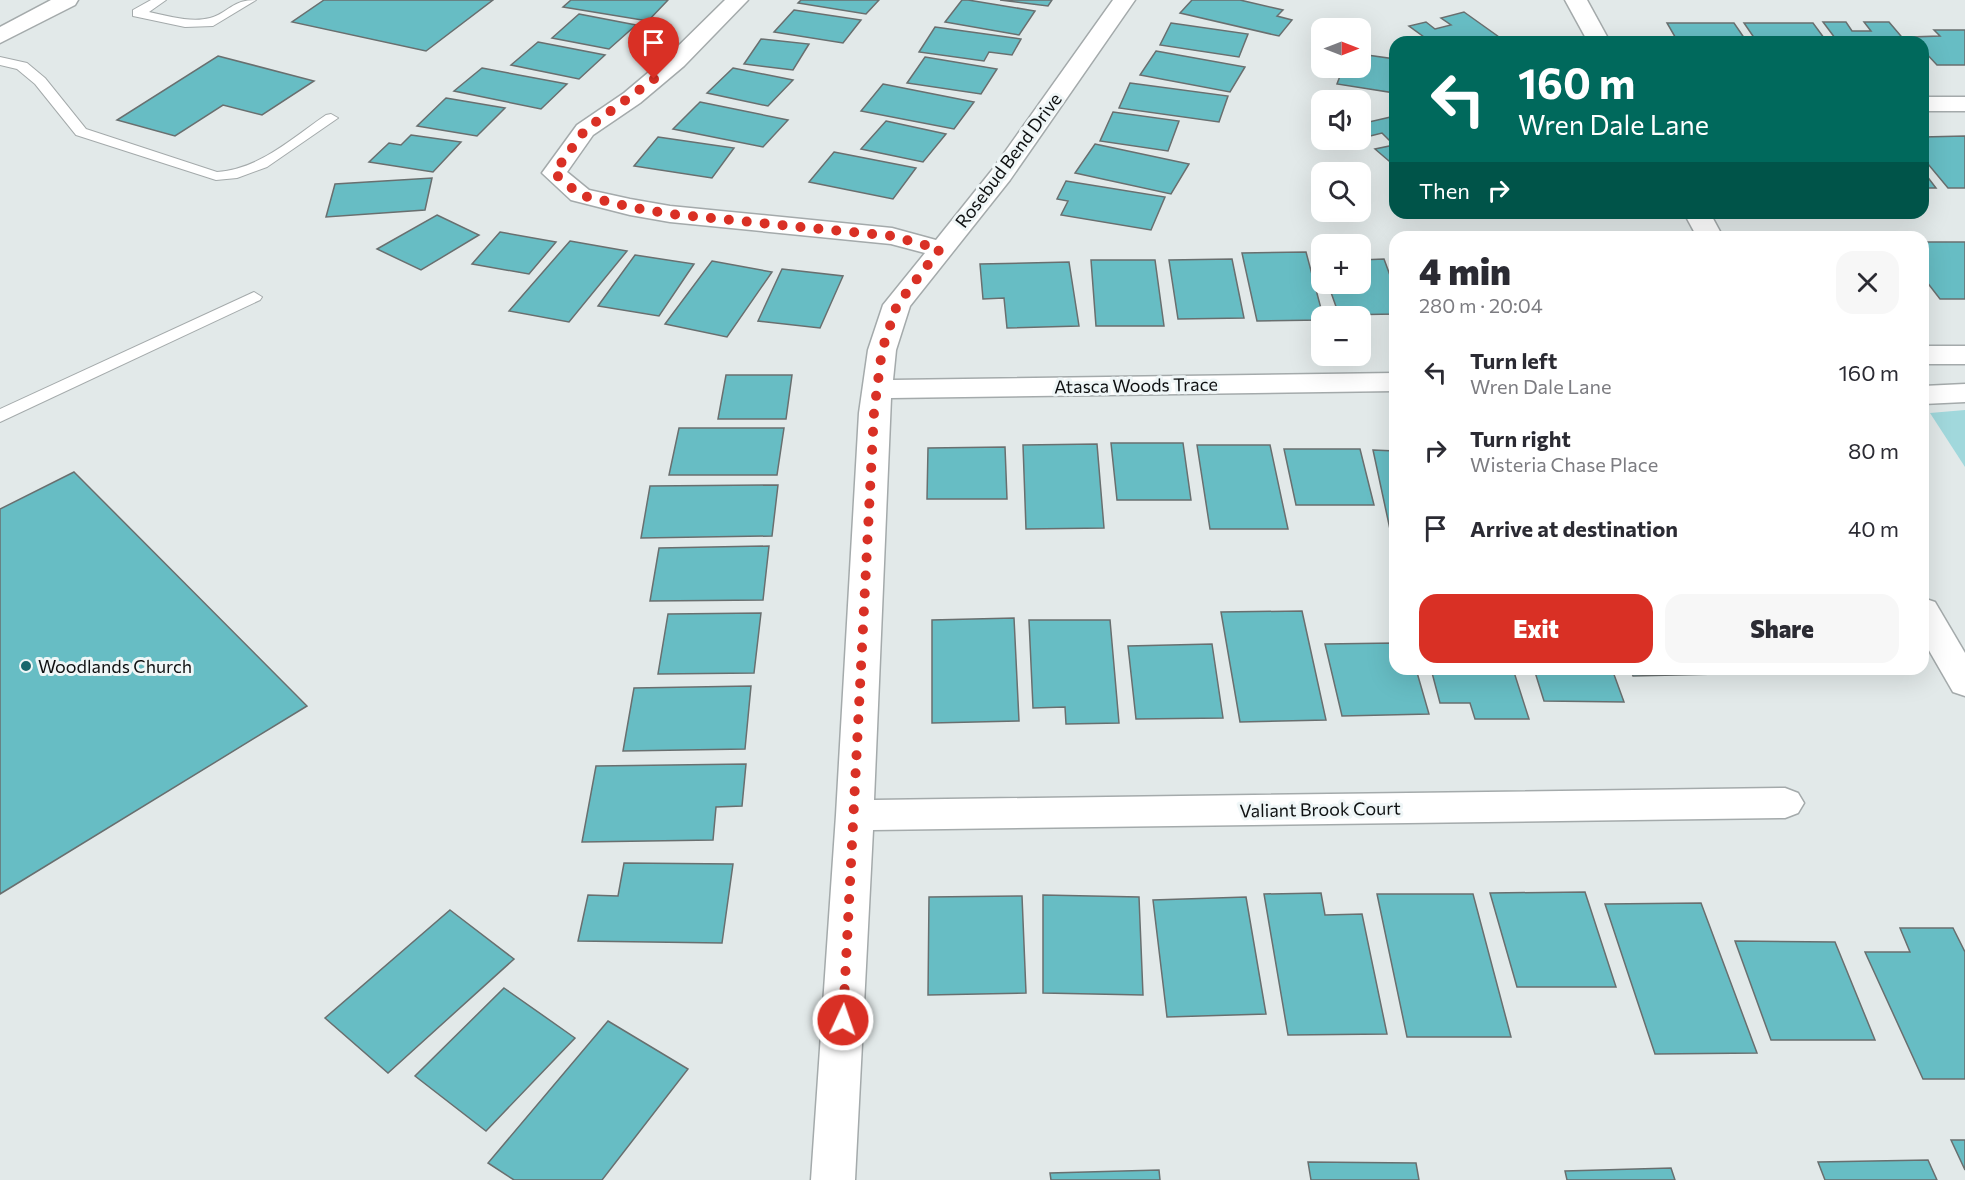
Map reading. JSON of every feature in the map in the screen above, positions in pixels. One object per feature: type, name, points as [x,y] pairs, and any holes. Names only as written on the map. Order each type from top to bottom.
[{"type":"street","points":[[0,36],[67,0]]},
{"type":"street","points":[[737,0],[662,73],[585,130],[554,173],[580,195],[630,207],[670,214],[892,236],[940,249]]},
{"type":"street","name":"Rosebud Bend Drive","points":[[833,1180],[877,389],[882,350],[897,305],[1000,175],[1124,0]]},
{"type":"street","points":[[1575,0],[1596,36]]},
{"type":"street","points":[[1929,104],[1965,104]]},
{"type":"street","points":[[1929,355],[1965,355]]},
{"type":"street","name":"Atasca Woods Trace","points":[[877,389],[1389,382]]},
{"type":"street","points":[[1929,395],[1965,393]]},
{"type":"street","points":[[1929,621],[1965,684]]},
{"type":"street","name":"Valiant Brook Court","points":[[855,815],[1785,803]]},
{"type":"lane","points":[[160,0],[138,13],[185,24],[213,22],[250,0]]},
{"type":"lane","points":[[0,61],[22,66],[40,81],[81,132],[216,176],[227,177],[251,171],[331,118]]},
{"type":"lane","points":[[0,416],[254,297]]},
{"type":"shaded area","points":[[1965,410],[1965,467],[1930,413]]},
{"type":"building","points":[[324,0],[493,0],[426,51],[292,22]]},
{"type":"building","points":[[571,0],[668,0],[648,21],[563,7]]},
{"type":"building","points":[[801,0],[879,0],[866,14],[798,3]]},
{"type":"building","points":[[962,0],[1035,11],[1019,35],[945,22]]},
{"type":"building","points":[[1000,0],[1052,0],[1048,6]]},
{"type":"building","points":[[1192,0],[1240,0],[1283,10],[1277,16],[1292,20],[1279,36],[1180,13]]},
{"type":"building","points":[[794,10],[861,20],[843,43],[774,32]]},
{"type":"building","points":[[1464,12],[1498,36],[1423,36],[1409,26],[1426,22],[1435,29],[1451,25],[1441,18]]},
{"type":"building","points":[[579,14],[636,25],[609,49],[552,38]]},
{"type":"building","points":[[1823,22],[1846,22],[1852,31],[1871,31],[1864,22],[1889,22],[1901,36],[1834,36]]},
{"type":"building","points":[[1171,23],[1248,34],[1239,57],[1160,45]]},
{"type":"building","points":[[1667,23],[1734,23],[1743,36],[1675,36]]},
{"type":"building","points":[[1744,23],[1813,23],[1823,36],[1753,36]]},
{"type":"building","points":[[935,27],[1021,39],[1012,55],[989,52],[984,61],[919,52]]},
{"type":"building","points":[[1934,30],[1965,30],[1965,65],[1937,65],[1929,56],[1929,36],[1940,36]]},
{"type":"building","points":[[761,39],[809,44],[793,70],[744,64]]},
{"type":"building","points":[[538,42],[605,55],[579,79],[511,65]]},
{"type":"building","points":[[1156,51],[1245,67],[1230,92],[1140,75]]},
{"type":"building","points":[[218,56],[314,81],[262,115],[223,105],[175,136],[117,120]]},
{"type":"building","points":[[1371,56],[1389,58],[1389,92],[1337,84],[1339,78],[1371,78]]},
{"type":"building","points":[[925,57],[997,69],[981,94],[907,83]]},
{"type":"building","points":[[482,68],[567,84],[541,109],[454,91]]},
{"type":"building","points":[[733,68],[793,80],[768,106],[707,93]]},
{"type":"building","points":[[1130,83],[1228,96],[1219,122],[1119,108]]},
{"type":"building","points":[[883,84],[974,102],[954,129],[861,111]]},
{"type":"building","points":[[446,98],[505,108],[477,136],[417,126]]},
{"type":"building","points":[[700,102],[788,120],[763,147],[673,129]]},
{"type":"building","points":[[1113,112],[1179,121],[1168,151],[1100,141]]},
{"type":"building","points":[[1389,117],[1389,140],[1382,133],[1371,136],[1371,121]]},
{"type":"building","points":[[886,121],[946,134],[923,162],[861,149]]},
{"type":"building","points":[[411,135],[461,142],[433,172],[369,162],[389,143],[401,145]]},
{"type":"building","points":[[1965,136],[1965,188],[1948,188],[1929,165],[1929,137]]},
{"type":"building","points":[[658,137],[734,148],[712,178],[634,166]]},
{"type":"building","points":[[1095,144],[1189,164],[1171,194],[1075,173]]},
{"type":"building","points":[[1389,146],[1389,161],[1375,149]]},
{"type":"building","points":[[834,152],[916,168],[893,199],[809,182]]},
{"type":"building","points":[[432,178],[425,210],[326,217],[335,184]]},
{"type":"building","points":[[1929,179],[1936,188],[1929,188]]},
{"type":"building","points":[[1066,181],[1165,197],[1151,230],[1061,215],[1068,201],[1057,199]]},
{"type":"building","points":[[437,215],[479,235],[421,270],[377,249]]},
{"type":"building","points":[[500,232],[556,242],[529,274],[472,264]]},
{"type":"building","points":[[570,241],[627,251],[569,322],[509,311]]},
{"type":"building","points":[[1929,242],[1965,242],[1965,299],[1940,299],[1929,285]]},
{"type":"building","points":[[1306,252],[1311,271],[1311,294],[1317,294],[1320,306],[1311,306],[1311,320],[1257,321],[1242,253]]},
{"type":"building","points":[[635,255],[694,264],[659,316],[598,306]]},
{"type":"building","points":[[1232,259],[1244,318],[1178,319],[1169,260]]},
{"type":"building","points":[[1384,259],[1389,273],[1389,314],[1371,314],[1371,306],[1336,306],[1332,294],[1371,294],[1371,260]]},
{"type":"building","points":[[1091,260],[1155,260],[1164,326],[1096,326]]},
{"type":"building","points":[[712,261],[772,272],[727,337],[665,324]]},
{"type":"building","points":[[1069,262],[1079,326],[1007,328],[1004,298],[983,299],[980,264]]},
{"type":"building","points":[[782,269],[843,276],[820,328],[758,321]]},
{"type":"building","points":[[726,375],[792,375],[786,419],[718,419]]},
{"type":"building","points":[[679,428],[784,428],[777,475],[669,475]]},
{"type":"building","points":[[1111,443],[1183,443],[1191,500],[1117,500]]},
{"type":"building","points":[[1097,444],[1104,528],[1026,529],[1023,445]]},
{"type":"building","points":[[1197,445],[1270,445],[1288,529],[1210,529]]},
{"type":"building","points":[[1005,447],[1007,499],[927,499],[928,448]]},
{"type":"building","points":[[1284,449],[1360,449],[1374,505],[1296,505]]},
{"type":"building","points":[[1373,450],[1389,451],[1389,525]]},
{"type":"building","name":"Woodlands Church","points":[[74,472],[307,706],[0,894],[0,509]]},
{"type":"building","points":[[778,485],[772,536],[641,538],[650,486]]},
{"type":"building","points":[[769,546],[763,600],[650,601],[659,548]]},
{"type":"building","points":[[1302,611],[1326,720],[1240,722],[1221,612]]},
{"type":"building","points":[[761,613],[754,673],[658,674],[668,614]]},
{"type":"building","points":[[1014,618],[1019,721],[932,723],[932,620]]},
{"type":"building","points":[[1029,620],[1110,620],[1119,723],[1066,724],[1065,707],[1033,708]]},
{"type":"building","points":[[1389,643],[1389,675],[1418,675],[1429,714],[1342,716],[1325,644]]},
{"type":"building","points":[[1212,644],[1223,718],[1136,719],[1128,646]]},
{"type":"building","points":[[1433,675],[1515,675],[1529,719],[1475,719],[1470,703],[1440,703]]},
{"type":"building","points":[[1536,675],[1614,675],[1624,702],[1544,701]]},
{"type":"building","points":[[751,686],[745,749],[623,751],[634,688]]},
{"type":"building","points":[[746,764],[742,806],[716,807],[713,840],[582,842],[596,766]]},
{"type":"building","points":[[624,863],[733,864],[722,943],[578,941],[588,895],[618,896]]},
{"type":"building","points":[[1585,892],[1616,987],[1517,987],[1490,893]]},
{"type":"building","points":[[1321,893],[1325,915],[1362,914],[1387,1034],[1288,1035],[1264,894]]},
{"type":"building","points":[[1377,894],[1473,894],[1511,1037],[1407,1037]]},
{"type":"building","points":[[1043,895],[1139,897],[1143,995],[1043,993]]},
{"type":"building","points":[[1022,896],[1026,993],[928,995],[929,897]]},
{"type":"building","points":[[1246,897],[1266,1014],[1167,1017],[1153,900]]},
{"type":"building","points":[[1701,903],[1757,1053],[1655,1054],[1605,904]]},
{"type":"building","points":[[450,910],[514,959],[388,1073],[325,1018]]},
{"type":"building","points":[[1900,928],[1953,928],[1965,952],[1965,1079],[1923,1079],[1865,952],[1910,952]]},
{"type":"building","points":[[1735,941],[1835,942],[1875,1040],[1771,1040]]},
{"type":"building","points":[[504,988],[575,1038],[486,1131],[415,1076]]},
{"type":"building","points":[[608,1021],[688,1069],[602,1180],[514,1180],[488,1163]]},
{"type":"building","points":[[1951,1140],[1965,1140],[1965,1170]]},
{"type":"building","points":[[1928,1160],[1937,1180],[1825,1180],[1818,1162]]},
{"type":"building","points":[[1308,1162],[1416,1163],[1419,1180],[1311,1180]]},
{"type":"building","points":[[1671,1168],[1675,1180],[1567,1180],[1565,1171]]},
{"type":"building","points":[[1159,1170],[1160,1180],[1051,1180],[1050,1173]]},
{"type":"place","name":"Woodlands Church","points":[[26,666]]},
{"type":"route","points":[[654,79],[632,98],[585,130],[554,173],[580,195],[670,214],[892,236],[940,249],[897,305],[882,350],[874,412],[843,1020]]}]
